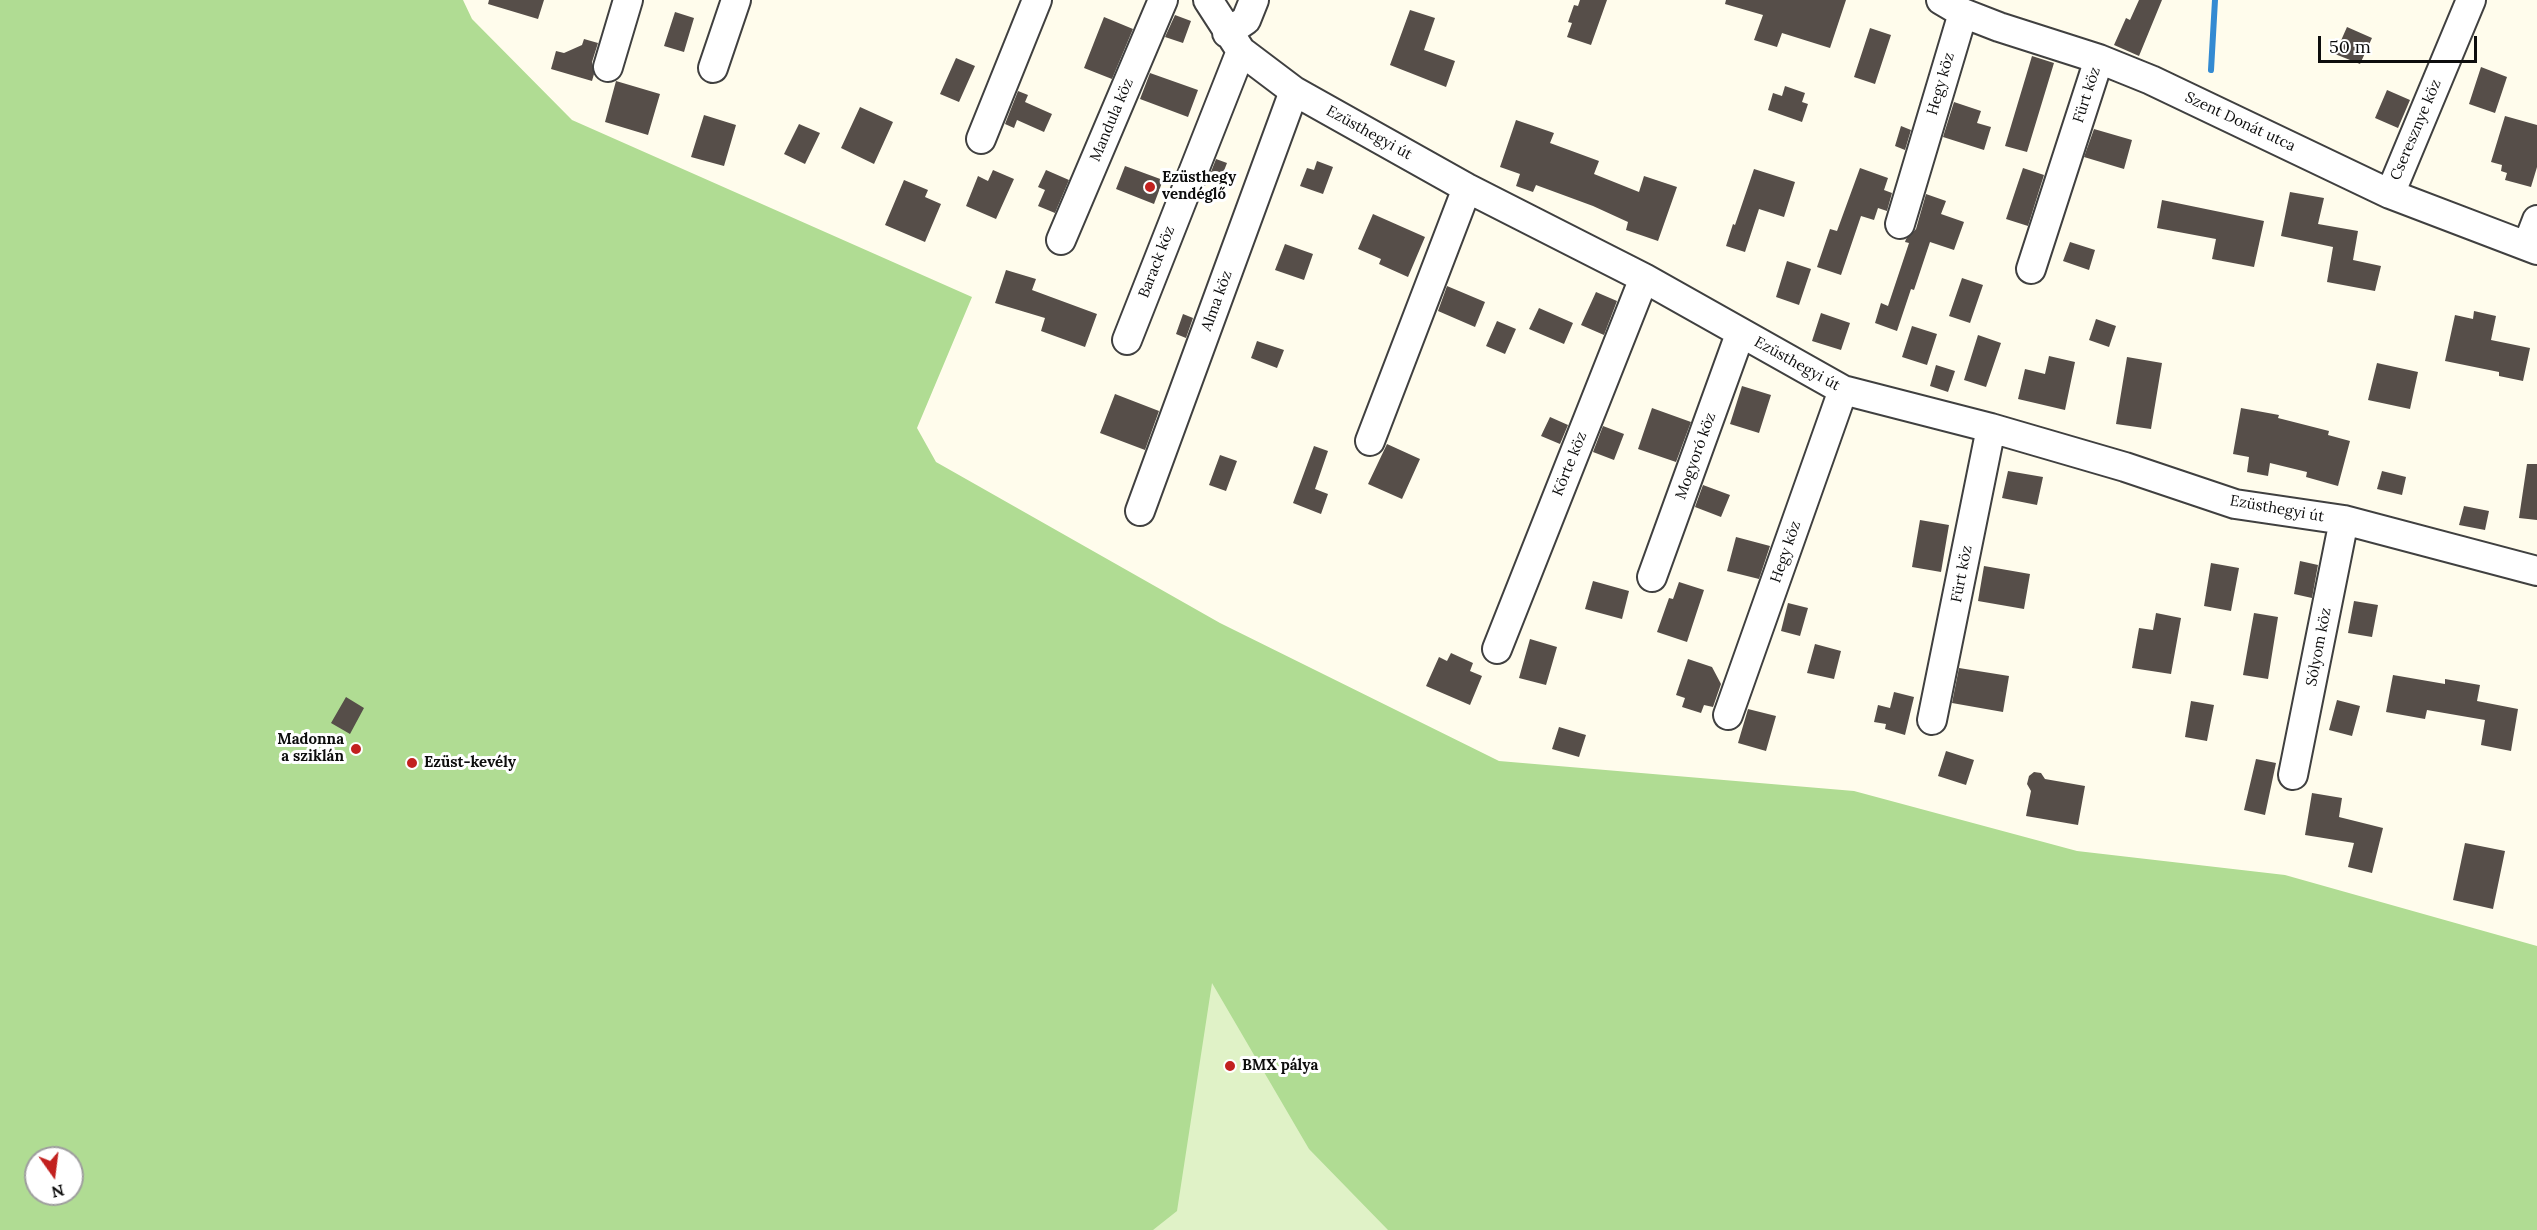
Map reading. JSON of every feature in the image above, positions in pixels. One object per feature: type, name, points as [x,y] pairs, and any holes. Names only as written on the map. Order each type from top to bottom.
[{"type":"street","points":[[608,67],[628,0]]},
{"type":"street","points":[[713,68],[736,0]]},
{"type":"street","points":[[981,139],[1037,0]]},
{"type":"street","name":"Mandula köz","points":[[1061,240],[1162,0]]},
{"type":"street","name":"Ezüsthegyi út","points":[[1208,0],[1234,42],[1294,91],[1467,188],[1644,278],[1843,390],[1991,428],[2125,467],[2235,504],[2344,520],[2537,571]]},
{"type":"street","name":"Barack köz","points":[[1127,340],[1234,42],[1254,0]]},
{"type":"street","name":"Cseresznye köz","points":[[2390,194],[2471,0]]},
{"type":"street","name":"Szent Donát utca","points":[[1952,6],[1999,27],[2099,59],[2151,80],[2390,194],[2532,248]]},
{"type":"street","name":"Hegy köz","points":[[1900,224],[1952,6]]},
{"type":"street","name":"Fürt köz","points":[[2031,269],[2099,59]]},
{"type":"street","name":"Alma köz","points":[[1140,511],[1294,91]]},
{"type":"street","points":[[1370,441],[1467,188]]},
{"type":"street","points":[[2532,248],[2537,220]]},
{"type":"street","name":"Körte köz","points":[[1497,649],[1644,278]]},
{"type":"street","name":"Mogyoró köz","points":[[1652,577],[1740,334]]},
{"type":"street","name":"Hegy köz","points":[[1728,715],[1843,390]]},
{"type":"street","name":"Fürt köz","points":[[1932,720],[1991,428]]},
{"type":"street","name":"Sólyom köz","points":[[2293,775],[2344,520]]},
{"type":"green space","points":[[0,0],[463,0],[472,19],[572,120],[972,297],[917,428],[936,462],[1220,623],[1499,761],[1854,791],[2077,851],[2285,875],[2537,946],[2537,1230],[0,1230]]},
{"type":"green space","name":"BMX pálya","points":[[1212,983],[1309,1149],[1388,1230],[1153,1230],[1177,1211]]},
{"type":"building","points":[[489,0],[544,0],[538,19],[488,4]]},
{"type":"building","points":[[1580,0],[1607,0],[1591,45],[1567,37],[1572,23],[1568,22],[1574,5],[1578,6]]},
{"type":"building","points":[[1726,0],[1846,0],[1830,48],[1782,33],[1777,47],[1754,40],[1763,15],[1725,4]]},
{"type":"building","points":[[2139,0],[2162,0],[2139,56],[2114,45],[2126,18],[2130,20]]},
{"type":"building","points":[[1410,10],[1435,18],[1424,50],[1455,61],[1446,87],[1390,65]]},
{"type":"building","points":[[675,12],[694,18],[684,52],[664,46]]},
{"type":"building","points":[[1175,15],[1191,21],[1183,43],[1165,37]]},
{"type":"building","points":[[1104,17],[1133,29],[1112,79],[1084,68]]},
{"type":"building","points":[[2347,27],[2372,38],[2360,64],[2335,54]]},
{"type":"building","points":[[1870,28],[1891,35],[1875,84],[1854,77]]},
{"type":"building","points":[[584,39],[598,43],[592,62],[594,74],[592,81],[551,69],[556,51],[564,53],[582,45]]},
{"type":"building","points":[[2032,56],[2054,63],[2027,152],[2005,146]]},
{"type":"building","points":[[956,58],[975,66],[959,102],[940,94]]},
{"type":"building","points":[[2481,67],[2507,77],[2495,113],[2469,104]]},
{"type":"building","points":[[1150,73],[1198,90],[1188,117],[1140,99]]},
{"type":"building","points":[[616,81],[660,94],[648,135],[605,122]]},
{"type":"building","points":[[1785,86],[1805,93],[1802,102],[1808,104],[1802,122],[1768,110],[1773,93],[1782,96]]},
{"type":"building","points":[[2387,90],[2410,100],[2398,128],[2375,118]]},
{"type":"building","points":[[1018,91],[1028,95],[1025,102],[1052,114],[1044,132],[1017,120],[1014,128],[1005,124]]},
{"type":"building","points":[[1954,102],[1981,111],[1977,123],[1991,127],[1984,150],[1943,137]]},
{"type":"building","points":[[860,107],[893,122],[874,164],[841,148]]},
{"type":"building","points":[[704,115],[736,125],[724,166],[691,157]]},
{"type":"building","points":[[2505,116],[2537,125],[2537,167],[2531,187],[2505,180],[2507,173],[2501,171],[2502,165],[2491,162]]},
{"type":"building","points":[[1516,120],[1554,133],[1550,143],[1599,161],[1594,174],[1639,192],[1644,176],[1677,187],[1658,241],[1626,230],[1628,222],[1593,206],[1536,185],[1533,192],[1516,186],[1520,174],[1500,167]]},
{"type":"building","points":[[799,124],[820,133],[805,164],[784,154]]},
{"type":"building","points":[[1901,126],[1911,130],[1905,150],[1895,146]]},
{"type":"building","points":[[2094,129],[2132,140],[2124,169],[2084,157]]},
{"type":"building","points":[[1216,159],[1227,163],[1220,181],[1209,177]]},
{"type":"building","points":[[1317,161],[1333,167],[1323,194],[1300,186],[1307,168],[1314,170]]},
{"type":"building","points":[[1125,166],[1163,180],[1154,204],[1116,189]]},
{"type":"building","points":[[1860,168],[1888,178],[1884,190],[1892,193],[1887,211],[1878,208],[1874,220],[1861,216],[1841,275],[1817,267],[1830,229],[1837,231]]},
{"type":"building","points":[[2023,168],[2044,175],[2028,226],[2006,219]]},
{"type":"building","points":[[1754,169],[1795,182],[1784,217],[1759,209],[1745,252],[1726,246]]},
{"type":"building","points":[[993,170],[1014,179],[996,219],[966,206],[978,176],[988,181]]},
{"type":"building","points":[[1046,170],[1069,180],[1055,213],[1038,206],[1045,190],[1038,187]]},
{"type":"building","points":[[904,180],[928,190],[925,197],[941,204],[925,242],[885,225]]},
{"type":"building","points":[[2290,192],[2324,198],[2318,224],[2358,231],[2353,260],[2381,266],[2375,291],[2327,282],[2333,247],[2281,236]]},
{"type":"building","points":[[1926,194],[1946,201],[1941,214],[1964,222],[1954,250],[1930,242],[1897,331],[1875,323],[1881,303],[1888,306],[1909,243],[1905,242],[1906,239],[1916,229]]},
{"type":"building","points":[[2162,200],[2264,221],[2254,267],[2212,259],[2216,239],[2157,228]]},
{"type":"building","points":[[1373,214],[1425,237],[1408,277],[1379,264],[1381,259],[1358,249]]},
{"type":"building","points":[[2070,242],[2095,250],[2089,270],[2063,261]]},
{"type":"building","points":[[1285,244],[1313,254],[1304,280],[1275,270]]},
{"type":"building","points":[[1787,261],[1811,269],[1799,305],[1776,297]]},
{"type":"building","points":[[1006,270],[1036,279],[1032,290],[1097,314],[1085,347],[1041,331],[1045,318],[995,303]]},
{"type":"building","points":[[1962,278],[1983,285],[1970,323],[1949,316]]},
{"type":"building","points":[[1447,286],[1485,302],[1475,327],[1438,311]]},
{"type":"building","points":[[1596,292],[1617,301],[1604,335],[1581,325]]},
{"type":"building","points":[[1539,308],[1573,323],[1564,344],[1529,329]]},
{"type":"building","points":[[2474,311],[2496,316],[2491,340],[2530,348],[2523,381],[2499,376],[2499,372],[2445,361],[2455,315],[2473,319]]},
{"type":"building","points":[[1821,313],[1850,323],[1841,350],[1812,341]]},
{"type":"building","points":[[1183,314],[1193,318],[1186,338],[1176,334]]},
{"type":"building","points":[[2096,319],[2116,326],[2109,347],[2089,340]]},
{"type":"building","points":[[1497,321],[1516,329],[1505,354],[1486,346]]},
{"type":"building","points":[[1912,326],[1937,334],[1927,365],[1902,357]]},
{"type":"building","points":[[1978,335],[2001,343],[1986,387],[1964,380]]},
{"type":"building","points":[[1257,341],[1284,350],[1277,368],[1251,358]]},
{"type":"building","points":[[2049,356],[2075,362],[2065,410],[2018,399],[2025,369],[2045,374]]},
{"type":"building","points":[[2127,357],[2162,363],[2151,429],[2116,424]]},
{"type":"building","points":[[2377,363],[2418,372],[2410,409],[2368,400]]},
{"type":"building","points":[[1936,365],[1955,371],[1948,392],[1930,386]]},
{"type":"building","points":[[1742,386],[1771,395],[1759,433],[1730,424]]},
{"type":"building","points":[[1115,394],[1159,411],[1145,450],[1100,433]]},
{"type":"building","points":[[1652,408],[1691,422],[1676,462],[1638,449]]},
{"type":"building","points":[[2241,408],[2279,415],[2278,418],[2329,431],[2328,435],[2350,441],[2338,486],[2306,477],[2307,472],[2270,463],[2268,476],[2247,472],[2249,457],[2233,454]]},
{"type":"building","points":[[1550,417],[1568,425],[1560,444],[1541,436]]},
{"type":"building","points":[[1603,426],[1624,434],[1614,460],[1593,452]]},
{"type":"building","points":[[1387,444],[1420,459],[1402,499],[1368,484]]},
{"type":"building","points":[[1314,446],[1328,451],[1315,489],[1328,494],[1321,514],[1293,503]]},
{"type":"building","points":[[1220,455],[1237,461],[1226,491],[1209,485]]},
{"type":"building","points":[[2527,464],[2537,464],[2537,520],[2519,518]]},
{"type":"building","points":[[2008,471],[2043,477],[2037,505],[2002,498]]},
{"type":"building","points":[[2382,471],[2406,477],[2402,495],[2377,489]]},
{"type":"building","points":[[1703,485],[1730,495],[1721,517],[1695,507]]},
{"type":"building","points":[[2464,506],[2489,511],[2485,530],[2459,525]]},
{"type":"building","points":[[1920,520],[1949,525],[1941,572],[1912,567]]},
{"type":"building","points":[[1736,537],[1770,546],[1759,579],[1727,571]]},
{"type":"building","points":[[2300,561],[2318,565],[2312,598],[2294,594]]},
{"type":"building","points":[[2211,563],[2239,568],[2231,611],[2204,606]]},
{"type":"building","points":[[1984,566],[2030,574],[2024,609],[1978,601]]},
{"type":"building","points":[[1593,581],[1629,591],[1622,619],[1585,609]]},
{"type":"building","points":[[1679,582],[1704,590],[1687,642],[1657,632],[1669,598],[1673,599]]},
{"type":"building","points":[[2354,601],[2378,605],[2372,637],[2348,633]]},
{"type":"building","points":[[1788,603],[1808,608],[1800,636],[1781,631]]},
{"type":"building","points":[[2156,613],[2181,618],[2171,674],[2132,668],[2139,628],[2153,630]]},
{"type":"building","points":[[2254,613],[2278,617],[2268,679],[2243,675]]},
{"type":"building","points":[[1530,639],[1557,647],[1546,685],[1519,678]]},
{"type":"building","points":[[1815,644],[1841,651],[1834,679],[1807,673]]},
{"type":"building","points":[[1451,653],[1473,663],[1470,671],[1482,676],[1470,705],[1426,686],[1439,657],[1447,661]]},
{"type":"building","points":[[1688,659],[1712,667],[1721,684],[1713,707],[1704,705],[1701,713],[1682,707],[1685,698],[1676,695]]},
{"type":"building","points":[[1959,668],[2009,676],[2003,712],[1952,703]]},
{"type":"building","points":[[2393,675],[2445,684],[2445,679],[2480,685],[2477,701],[2518,709],[2511,751],[2481,745],[2485,720],[2427,710],[2425,719],[2386,712]]},
{"type":"building","points":[[1894,692],[1914,697],[1905,735],[1885,729],[1886,724],[1874,722],[1878,705],[1890,708]]},
{"type":"building","points":[[346,697],[364,708],[350,734],[331,723]]},
{"type":"building","points":[[2337,700],[2360,706],[2352,736],[2329,730]]},
{"type":"building","points":[[2191,701],[2214,705],[2207,741],[2185,737]]},
{"type":"building","points":[[1748,709],[1776,716],[1766,751],[1738,743]]},
{"type":"building","points":[[1559,727],[1586,735],[1579,757],[1552,749]]},
{"type":"building","points":[[1946,751],[1974,760],[1966,785],[1938,776]]},
{"type":"building","points":[[2256,759],[2276,763],[2265,815],[2244,810]]},
{"type":"building","points":[[2034,772],[2041,773],[2045,779],[2085,786],[2078,825],[2026,816],[2031,791],[2027,784],[2029,776]]},
{"type":"building","points":[[2312,793],[2342,798],[2339,817],[2383,828],[2372,873],[2348,867],[2354,843],[2305,835]]},
{"type":"building","points":[[2465,843],[2505,851],[2493,909],[2453,900]]},
{"type":"waterway","points":[[2211,70],[2215,0]]},
{"type":"place","name":"Ezüsthegy vendéglő","points":[[1150,187]]},
{"type":"place","name":"Madonna a sziklán","points":[[356,749]]},
{"type":"place","name":"Ezüst-kevély","points":[[412,763]]},
{"type":"place","name":"BMX pálya","points":[[1230,1066]]}]
